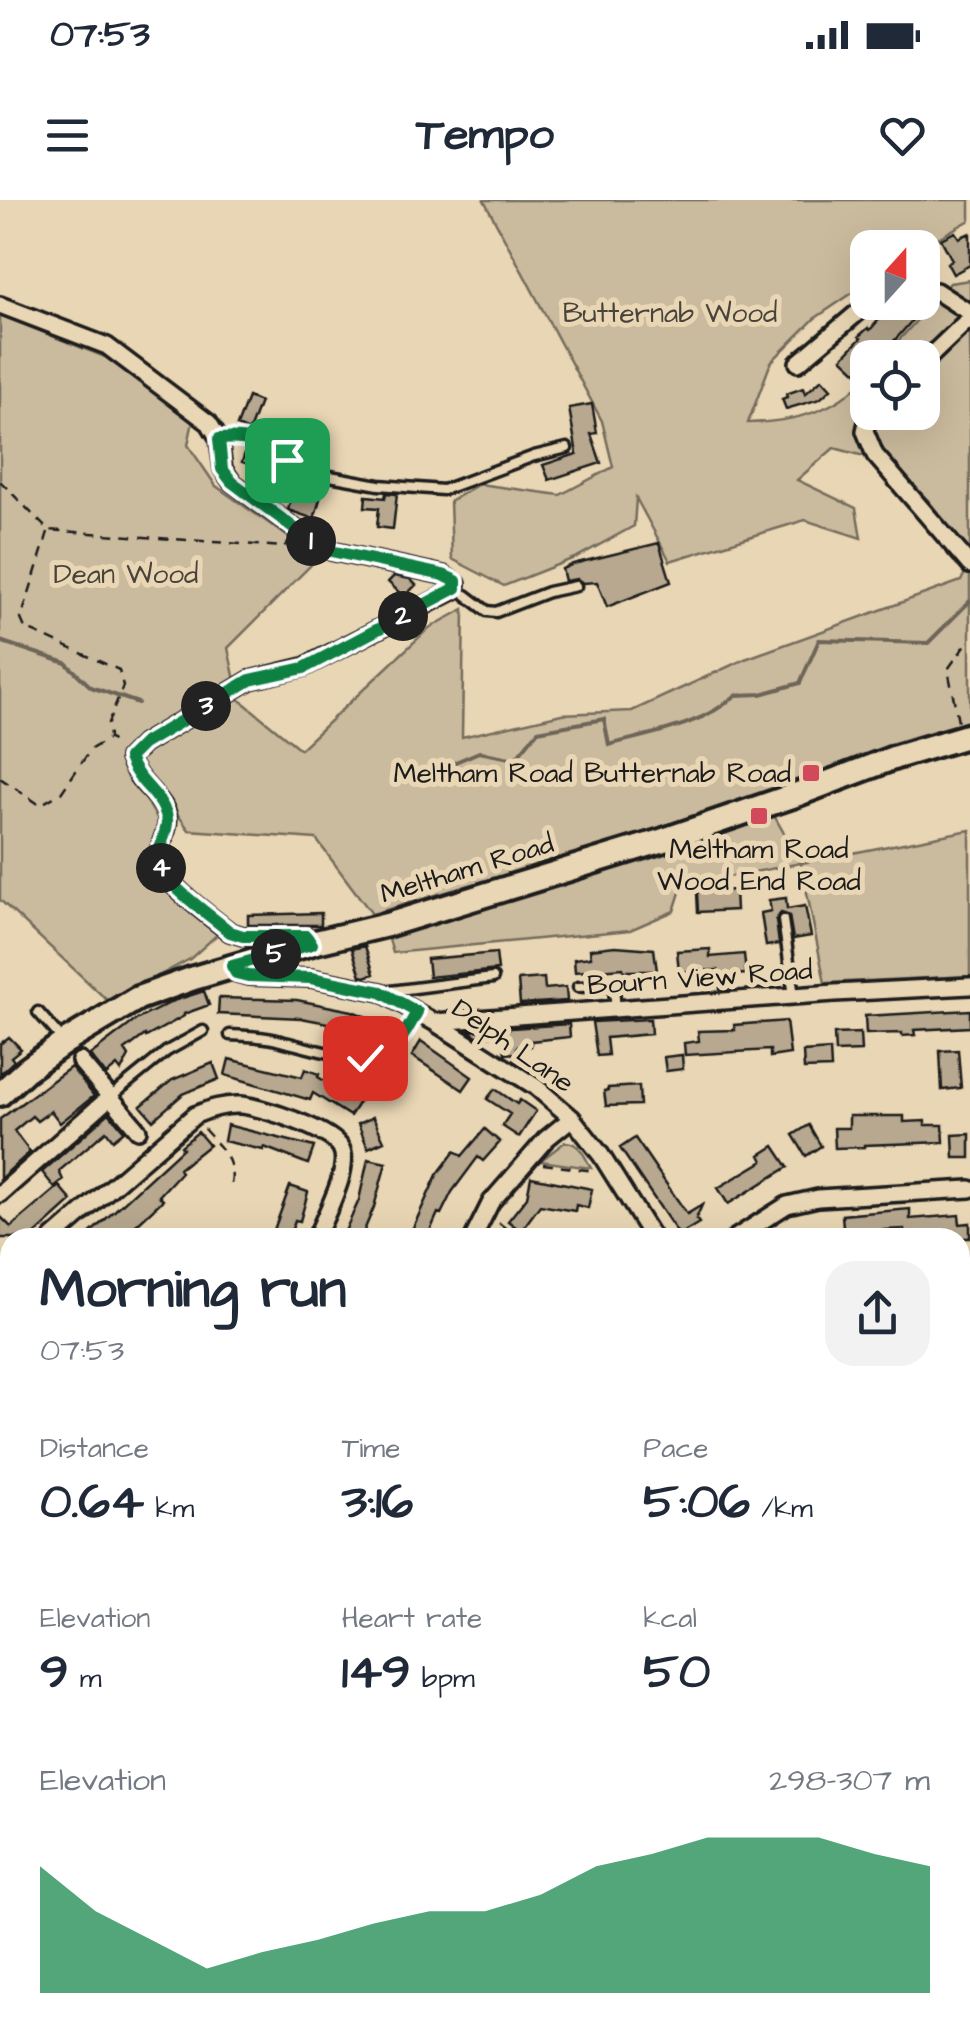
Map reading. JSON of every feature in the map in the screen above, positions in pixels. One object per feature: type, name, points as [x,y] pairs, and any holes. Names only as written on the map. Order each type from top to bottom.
[{"type":"main road","name":"Meltham Road","points":[[0,1094],[65,1042],[138,998],[232,966],[387,926],[664,840],[966,736]]},
{"type":"street","points":[[940,294],[970,316],[940,346]]},
{"type":"street","points":[[0,306],[108,346],[209,423],[219,439],[222,469],[232,482],[317,545],[443,575],[456,581],[461,591],[304,668],[250,680],[143,744],[129,758],[135,775],[164,807],[168,820],[158,860],[166,877],[230,932],[243,936],[306,936],[312,944]]},
{"type":"street","points":[[798,363],[850,319]]},
{"type":"street","points":[[866,430],[875,455],[970,565]]},
{"type":"street","name":"Delph Lane","points":[[232,966],[236,973],[248,976],[311,978],[381,992],[434,1022],[536,1087],[572,1118],[647,1228]]},
{"type":"street","name":"Bourn View Road","points":[[434,1022],[970,986]]},
{"type":"street","points":[[80,1061],[138,1130]]},
{"type":"street","points":[[0,1194],[109,1098]]},
{"type":"street","points":[[64,1228],[193,1116],[215,1106],[242,1105],[320,1129],[342,1149],[341,1177],[320,1228]]},
{"type":"street","points":[[479,1228],[491,1202],[546,1139],[572,1118]]},
{"type":"street","points":[[751,1228],[787,1205],[818,1198],[970,1189]]},
{"type":"lane","points":[[219,439],[243,437],[268,447],[308,472],[379,485],[443,490],[534,456],[567,448]]},
{"type":"lane","points":[[461,591],[496,612],[576,586]]},
{"type":"lane","points":[[783,920],[794,996]]},
{"type":"lane","points":[[381,992],[493,978]]},
{"type":"lane","points":[[578,987],[614,989],[616,1009]]},
{"type":"lane","points":[[38,1012],[65,1042]]},
{"type":"lane","points":[[230,1035],[272,1038],[365,1058],[388,1052],[402,1040],[417,1012]]},
{"type":"lane","points":[[109,1098],[168,1051],[203,1031]]},
{"type":"path","points":[[0,481],[48,530],[284,547],[298,532]]},
{"type":"path","points":[[0,778],[40,805],[61,793],[91,749],[109,738],[108,723],[123,686],[119,670],[24,628],[20,619],[48,530]]},
{"type":"path","points":[[966,736],[948,669],[970,639]]},
{"type":"path","points":[[193,1116],[226,1155],[234,1175],[230,1190]]},
{"type":"path","points":[[526,1161],[613,1174]]},
{"type":"path","points":[[486,1212],[506,1228]]},
{"type":"green space","name":"Butternab Wood","points":[[484,200],[970,200],[970,220],[940,237],[940,230],[850,230],[850,295],[814,319],[771,362],[748,423],[813,413],[850,392],[850,430],[940,430],[940,340],[899,340],[917,320],[940,320],[940,294],[950,283],[970,280],[970,557],[929,501],[891,463],[834,448],[797,480],[856,508],[861,538],[805,520],[670,561],[636,498],[634,526],[577,557],[504,586],[452,559],[450,501],[479,484],[560,495],[613,467],[602,421]]},
{"type":"green space","name":"Dean Wood","points":[[0,315],[105,357],[193,421],[188,445],[216,486],[318,558],[228,648],[239,699],[300,749],[429,628],[464,609],[462,737],[562,714],[632,711],[745,659],[961,581],[970,562],[970,723],[640,835],[372,914],[316,839],[189,830],[143,767],[128,769],[158,820],[153,873],[219,933],[190,959],[109,1002],[0,900]]},
{"type":"green space","points":[[772,812],[801,863],[682,886],[674,911],[630,930],[393,953],[388,936]]},
{"type":"green space","points":[[970,830],[970,976],[825,983],[801,863]]},
{"type":"green space","points":[[565,1142],[578,1147],[591,1168],[540,1161]]},
{"type":"building","points":[[955,232],[959,238],[970,233],[970,265],[953,274],[947,263],[952,260],[941,239]]},
{"type":"building","points":[[879,320],[912,320],[895,340],[859,340],[859,336]]},
{"type":"building","points":[[850,350],[850,365],[842,358]]},
{"type":"building","points":[[822,379],[831,389],[820,399],[786,409],[782,399],[786,394],[803,388],[805,394]]},
{"type":"building","points":[[248,397],[260,402],[249,431],[237,426]]},
{"type":"building","points":[[592,404],[597,433],[591,434],[601,463],[549,480],[543,465],[577,454],[569,408]]},
{"type":"building","points":[[247,447],[273,459],[270,470],[251,470],[252,465],[242,462]]},
{"type":"building","points":[[386,493],[397,494],[393,529],[377,527],[379,508],[365,507],[366,496],[385,498]]},
{"type":"building","points":[[303,494],[320,499],[314,519],[288,510],[292,495],[302,498]]},
{"type":"building","points":[[659,543],[671,582],[607,607],[597,582],[565,581],[562,569],[573,564]]},
{"type":"building","points":[[394,576],[410,579],[416,585],[404,597],[388,582]]},
{"type":"building","points":[[735,890],[736,910],[698,912],[697,892]]},
{"type":"building","points":[[786,898],[787,909],[805,906],[811,936],[793,939],[789,916],[781,913],[776,920],[779,944],[766,946],[761,913],[771,911],[769,900]]},
{"type":"building","points":[[321,913],[321,925],[248,925],[248,915]]},
{"type":"building","points":[[365,946],[374,974],[365,977],[361,976],[352,949]]},
{"type":"building","points":[[590,949],[654,949],[657,971],[623,968],[575,972],[574,959],[591,957]]},
{"type":"building","points":[[710,949],[710,957],[744,954],[746,974],[733,975],[734,988],[720,989],[718,970],[679,972],[677,951]]},
{"type":"building","points":[[496,953],[498,970],[429,977],[427,959]]},
{"type":"building","points":[[544,978],[545,989],[566,987],[567,1001],[520,1004],[518,980]]},
{"type":"building","points":[[204,991],[209,1005],[184,1014],[125,1050],[129,1056],[121,1071],[117,1066],[106,1075],[90,1055],[136,1020]]},
{"type":"building","points":[[219,998],[297,1000],[352,1011],[380,1022],[374,1040],[342,1029],[343,1026],[301,1018],[218,1014]]},
{"type":"building","points":[[970,1010],[970,1027],[914,1030],[915,1035],[902,1036],[866,1034],[865,1016]]},
{"type":"building","points":[[650,1019],[651,1034],[606,1038],[608,1055],[597,1056],[592,1022]]},
{"type":"building","points":[[786,1021],[790,1054],[770,1057],[770,1050],[685,1055],[684,1043],[699,1041],[698,1031],[735,1030],[734,1025]]},
{"type":"building","points":[[569,1024],[570,1037],[531,1041],[531,1046],[517,1047],[517,1053],[505,1054],[503,1036],[477,1036],[469,1031]]},
{"type":"building","points":[[860,1033],[861,1051],[835,1052],[834,1034]]},
{"type":"building","points":[[9,1037],[21,1049],[0,1074],[0,1044]]},
{"type":"building","points":[[421,1041],[472,1077],[463,1090],[412,1056]]},
{"type":"building","points":[[830,1050],[831,1068],[804,1069],[803,1052]]},
{"type":"building","points":[[958,1050],[961,1088],[942,1090],[940,1051]]},
{"type":"building","points":[[682,1055],[683,1069],[666,1071],[664,1057]]},
{"type":"building","points":[[229,1059],[302,1077],[305,1069],[319,1074],[318,1077],[359,1102],[350,1116],[313,1093],[310,1100],[225,1075]]},
{"type":"building","points":[[213,1063],[219,1079],[183,1094],[153,1120],[141,1106],[172,1080]]},
{"type":"building","points":[[71,1067],[94,1096],[60,1123],[51,1111],[37,1121],[32,1116],[14,1131],[30,1152],[0,1179],[0,1119]]},
{"type":"building","points":[[639,1086],[640,1105],[606,1106],[604,1091],[608,1088]]},
{"type":"building","points":[[495,1089],[536,1111],[519,1137],[502,1126],[510,1114],[487,1099]]},
{"type":"building","points":[[109,1113],[124,1131],[113,1140],[106,1131],[59,1171],[63,1180],[54,1187],[42,1172]]},
{"type":"building","points":[[849,1116],[904,1116],[904,1122],[943,1125],[944,1142],[835,1148],[834,1128],[849,1128]]},
{"type":"building","points":[[373,1117],[384,1141],[368,1148],[358,1124]]},
{"type":"building","points":[[227,1125],[314,1147],[308,1164],[264,1147],[263,1150],[224,1141]]},
{"type":"building","points":[[809,1125],[821,1146],[806,1156],[793,1135]]},
{"type":"building","points":[[485,1129],[500,1142],[483,1161],[478,1157],[431,1228],[413,1228],[437,1175],[455,1151],[462,1156]]},
{"type":"building","points":[[198,1132],[209,1145],[179,1169],[181,1172],[159,1196],[163,1200],[133,1228],[96,1228],[183,1148]]},
{"type":"building","points":[[970,1134],[970,1158],[954,1158],[953,1135]]},
{"type":"building","points":[[635,1138],[687,1214],[702,1205],[696,1219],[699,1223],[691,1228],[674,1228],[620,1148]]},
{"type":"building","points":[[774,1146],[788,1167],[728,1204],[718,1188],[763,1161],[760,1155]]},
{"type":"building","points":[[368,1159],[386,1163],[365,1228],[346,1228],[359,1200]]},
{"type":"building","points":[[531,1177],[592,1189],[588,1208],[576,1205],[575,1211],[540,1205],[523,1228],[517,1228],[508,1221],[527,1197]]},
{"type":"building","points":[[59,1186],[72,1201],[42,1228],[0,1228],[0,1216],[11,1227]]},
{"type":"building","points":[[290,1186],[308,1192],[300,1221],[295,1220],[292,1228],[275,1228]]},
{"type":"building","points":[[910,1209],[910,1219],[959,1215],[960,1224],[970,1223],[970,1228],[843,1228],[842,1215]]},
{"type":"waterway","points":[[430,773],[479,752],[515,759],[538,731],[604,719],[609,745],[676,727],[708,714],[736,695],[761,694],[800,683],[819,640],[928,643],[970,601]]},
{"type":"waterway","points":[[0,641],[66,663],[91,687],[138,703]]},
{"type":"place","name":"Meltham Road Butternab Road","points":[[811,773]]},
{"type":"place","name":"Meltham Road Wood End Road","points":[[759,816]]},
{"type":"route","points":[[287,460],[243,437],[219,439],[222,469],[232,482],[317,545],[443,575],[456,581],[456,588],[304,668],[250,680],[143,744],[129,758],[135,775],[164,807],[168,820],[158,860],[166,877],[230,932],[243,936],[306,936],[312,944],[232,966],[236,973],[311,978],[381,992],[417,1012],[402,1040],[388,1052],[365,1058]]}]
